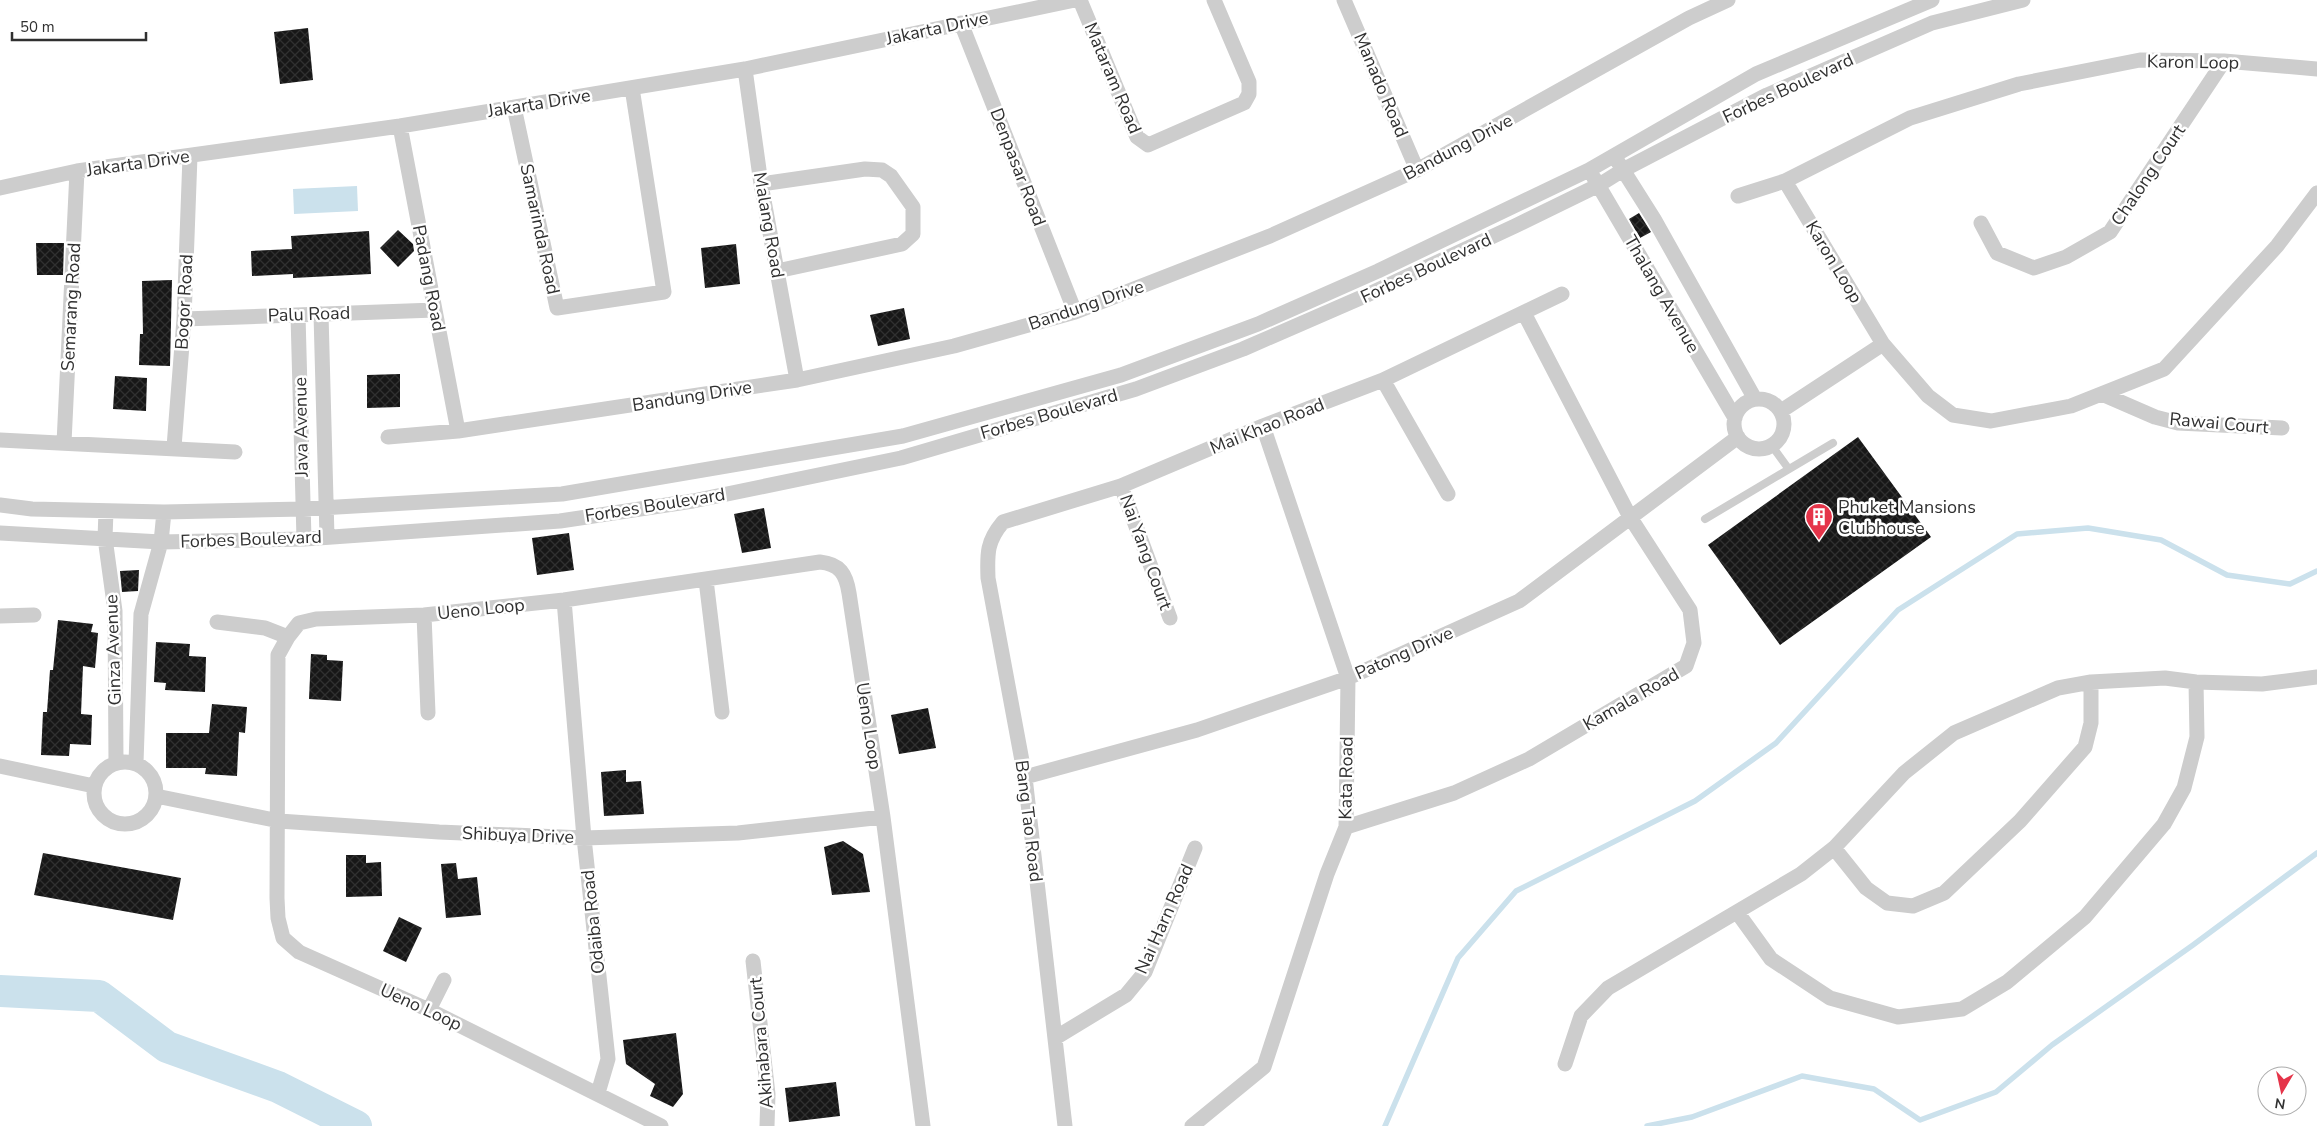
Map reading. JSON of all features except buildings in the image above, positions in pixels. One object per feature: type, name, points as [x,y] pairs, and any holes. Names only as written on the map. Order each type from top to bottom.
[{"type":"street","name":"Jakarta Drive","points":[[0,188],[77,171],[400,126],[745,69],[1075,0]]},
{"type":"street","name":"Mataram Road","points":[[1080,0],[1137,137],[1148,145],[1244,103],[1250,94],[1249,82],[1214,0]]},
{"type":"street","name":"Manado Road","points":[[1344,0],[1417,170]]},
{"type":"street","name":"Bandung Drive","points":[[388,437],[458,431],[797,380],[954,346],[1075,312],[1270,236],[1417,170],[1689,18],[1728,0]]},
{"type":"street","name":"Forbes Boulevard","points":[[0,505],[164,512],[326,508],[562,494],[903,436],[1121,375],[1258,324],[1378,271],[1589,170],[1756,74],[1932,0]]},
{"type":"street","name":"Forbes Boulevard","points":[[0,534],[161,542],[304,539],[560,521],[692,500],[901,458],[1136,388],[1244,349],[1385,287],[1599,185],[1623,170],[1768,95],[1923,27],[2023,0]]},
{"type":"street","name":"Denpasar Road","points":[[961,23],[1075,312]]},
{"type":"street","name":"Karon Loop","points":[[2317,69],[2224,61],[2140,60],[2019,84],[1910,118],[1785,181],[1883,344],[1928,396],[1953,415],[1991,421],[2071,406],[2164,369],[2277,246],[2317,193]]},
{"type":"street","name":"Chalong Court","points":[[1981,223],[1997,253],[2034,268],[2066,257],[2110,232],[2224,61]]},
{"type":"street","name":"Malang Road","points":[[745,69],[761,184],[797,380]]},
{"type":"street","name":"Samarinda Road","points":[[514,107],[557,308],[664,292],[632,88]]},
{"type":"street","name":"Padang Road","points":[[400,126],[458,431]]},
{"type":"street","name":"Bogor Road","points":[[174,447],[184,319],[190,156]]},
{"type":"street","name":"Thalang Avenue","points":[[1613,156],[1654,219],[1755,399]]},
{"type":"street","points":[[761,184],[865,169],[882,170],[891,176],[913,207],[913,234],[902,244],[777,271]]},
{"type":"street","name":"Thalang Avenue","points":[[1589,170],[1735,418]]},
{"type":"street","name":"Semarang Road","points":[[64,444],[77,171]]},
{"type":"street","points":[[1738,196],[1785,181]]},
{"type":"street","name":"Mai Khao Road","points":[[1003,522],[1122,486],[1263,426],[1383,380],[1562,294]]},
{"type":"street","name":"Palu Road","points":[[184,319],[435,310]]},
{"type":"street","name":"Kamala Road","points":[[1346,827],[1454,794],[1521,762],[1686,666],[1694,643],[1690,610],[1630,517],[1524,313]]},
{"type":"street","name":"Java Avenue","points":[[321,314],[327,537]]},
{"type":"street","name":"Java Avenue","points":[[298,315],[304,539]]},
{"type":"street","points":[[1781,410],[1883,344]]},
{"type":"street","points":[[1383,380],[1448,494]]},
{"type":"street","name":"Rawai Court","points":[[2102,394],[2154,416],[2178,423],[2282,428]]},
{"type":"street","points":[[1755,399],[1769,401],[1781,410],[1784,418],[1782,434],[1772,446],[1757,449],[1743,443],[1738,437],[1735,431],[1735,418],[1742,406],[1755,399]]},
{"type":"street","name":"Kata Road","points":[[1192,1126],[1264,1067],[1327,874],[1346,827],[1348,678],[1263,426]]},
{"type":"street","name":"Patong Drive","points":[[1025,777],[1196,730],[1348,678],[1518,601],[1738,437]]},
{"type":"street","points":[[0,440],[174,447],[235,452]]},
{"type":"street","name":"Nai Yang Court","points":[[1122,486],[1170,618]]},
{"type":"street","name":"Ginza Avenue","points":[[106,511],[105,538],[115,611],[116,763]]},
{"type":"street","name":"Ginza Avenue","points":[[136,763],[141,614],[161,542],[164,512]]},
{"type":"street","name":"Bang Tao Road","points":[[1003,522],[992,535],[987,554],[988,578],[1025,777],[1065,1126]]},
{"type":"street","name":"Ueno Loop","points":[[661,1126],[429,1010],[299,952],[283,938],[278,918],[277,898],[279,821],[278,654],[299,623],[316,619],[424,615],[564,600],[820,562],[830,563],[843,573],[848,585],[883,816],[924,1126]]},
{"type":"street","points":[[706,580],[722,712]]},
{"type":"street","name":"Odaiba Road","points":[[564,600],[584,838],[608,1059],[598,1093]]},
{"type":"street","points":[[115,611],[141,614]]},
{"type":"street","points":[[0,616],[34,615]]},
{"type":"street","points":[[424,615],[428,714]]},
{"type":"street","points":[[217,622],[265,628],[288,637]]},
{"type":"street","points":[[1565,1064],[1581,1016],[1608,988],[1801,874],[1834,848],[1904,774],[1954,732],[2058,688],[2091,682],[2165,678],[2196,682],[2262,684],[2317,677]]},
{"type":"street","points":[[1834,848],[1866,888],[1887,903],[1913,906],[1944,894],[2020,821],[2086,747],[2091,724],[2091,682]]},
{"type":"street","points":[[1737,912],[1771,959],[1830,998],[1898,1017],[1962,1009],[2007,982],[2085,917],[2164,824],[2184,788],[2197,737],[2196,682]]},
{"type":"street","points":[[116,763],[136,763],[151,776],[156,796],[153,806],[139,820],[120,824],[102,814],[96,806],[94,786],[102,771],[116,763]]},
{"type":"street","points":[[0,766],[94,786]]},
{"type":"street","name":"Shibuya Drive","points":[[156,796],[279,821],[439,832],[584,838],[738,833],[883,816]]},
{"type":"street","name":"Nai Harn Road","points":[[1055,1038],[1126,995],[1145,972],[1195,848]]},
{"type":"street","name":"Akihabara Court","points":[[753,961],[768,1094],[767,1126]]},
{"type":"street","points":[[429,1010],[444,980]]},
{"type":"lane","points":[[1705,519],[1833,443]]},
{"type":"lane","points":[[1772,446],[1788,468]]},
{"type":"water","points":[[357,186],[358,211],[294,214],[293,189]]},
{"type":"waterway","points":[[1385,1126],[1458,958],[1516,891],[1695,801],[1776,743],[1898,610],[2017,534],[2088,528],[2161,540],[2227,575],[2290,584],[2317,571]]},
{"type":"waterway","points":[[1647,1126],[1692,1117],[1802,1076],[1874,1089],[1920,1120],[1996,1092],[2052,1045],[2193,945],[2317,853]]},
{"type":"waterway","points":[[0,991],[99,996],[167,1047],[278,1087],[356,1126]]},
{"type":"place","name":"Phuket Mansions Clubhouse","points":[[1819,541]]}]
